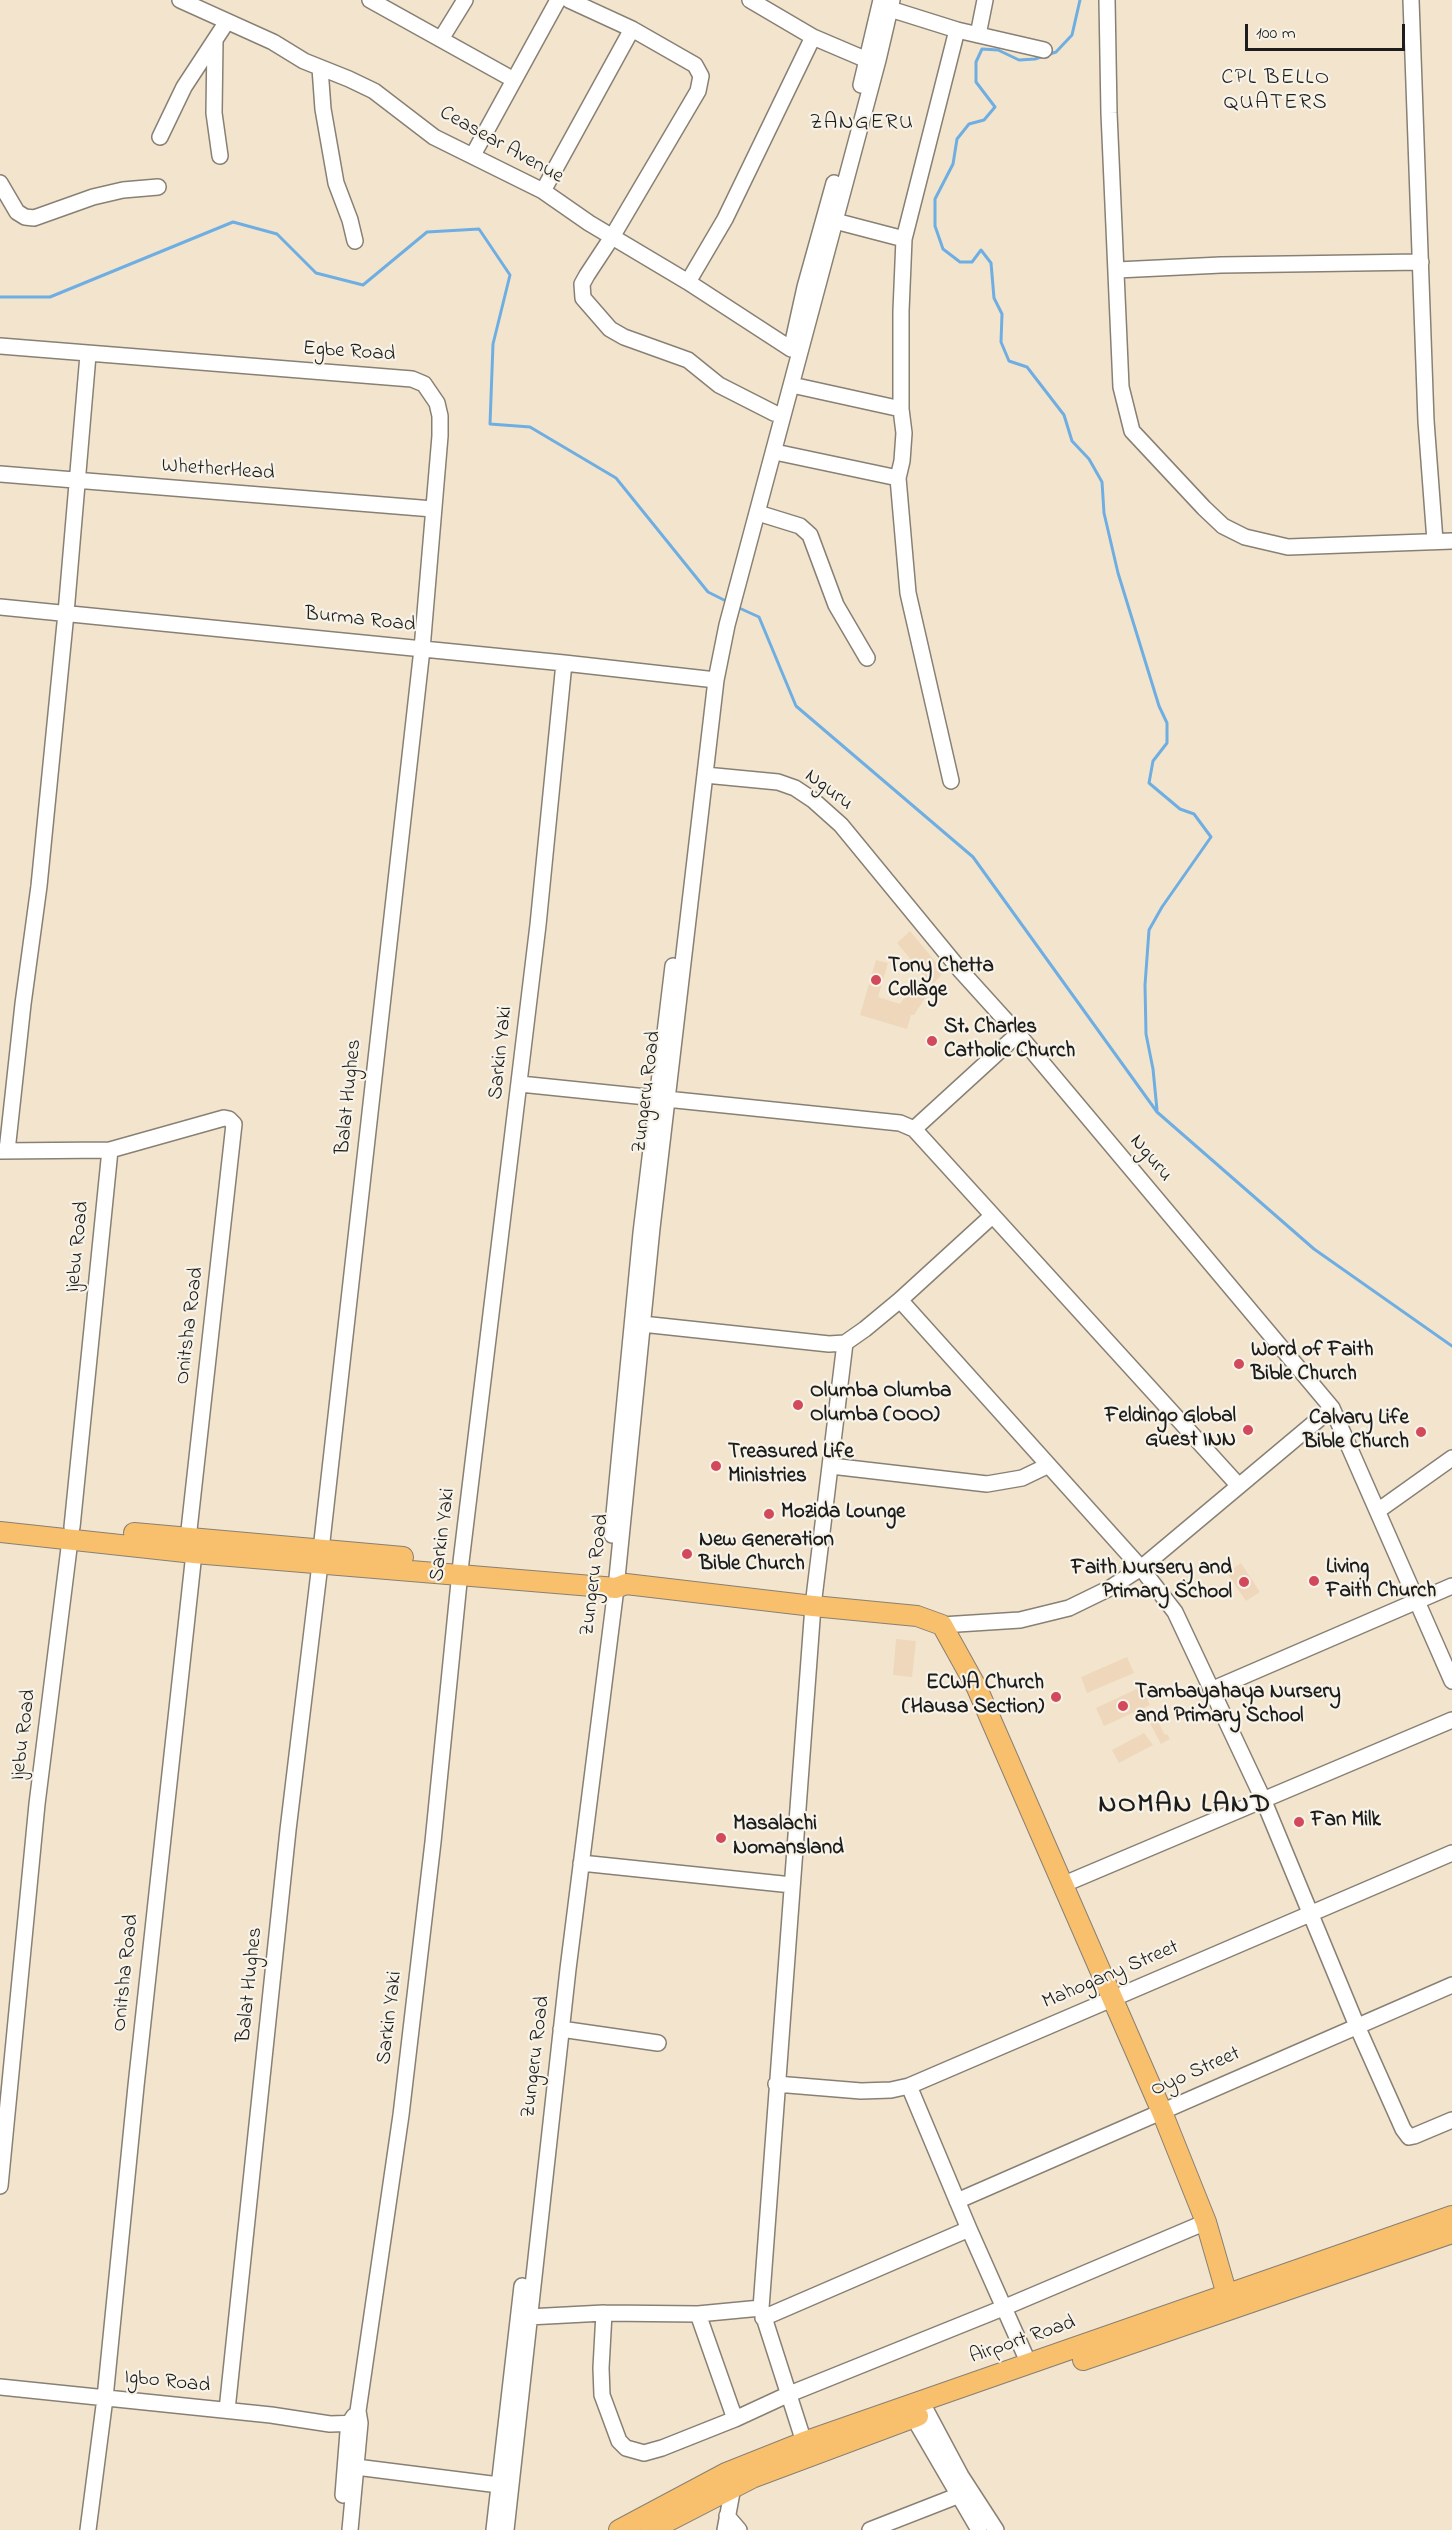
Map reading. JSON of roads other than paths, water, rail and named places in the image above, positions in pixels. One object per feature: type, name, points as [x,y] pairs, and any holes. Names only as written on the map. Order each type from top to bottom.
[{"type":"main road","points":[[0,1519],[71,1534]]},
{"type":"main road","points":[[0,1532],[71,1534],[615,1582],[917,1616],[942,1626],[977,1688],[1162,2112],[1206,2222],[1227,2295]]},
{"type":"main road","name":"Airport Road","points":[[651,2530],[733,2487],[1029,2364],[1452,2216]]},
{"type":"main road","name":"Airport Road","points":[[619,2530],[726,2473],[804,2442],[917,2409],[1452,2233]]},
{"type":"street","name":"Ceasear Avenue","points":[[180,0],[226,23],[273,42],[320,68],[374,91],[434,138],[543,191],[791,349]]},
{"type":"street","points":[[372,0],[514,80]]},
{"type":"street","points":[[441,39],[465,0]]},
{"type":"street","points":[[473,156],[558,0]]},
{"type":"street","points":[[569,0],[632,29],[695,65],[701,76],[698,91],[582,284],[583,298],[610,329],[624,337],[688,360],[719,385],[774,413]]},
{"type":"street","points":[[750,0],[813,37],[867,60]]},
{"type":"street","points":[[978,35],[985,0]]},
{"type":"street","points":[[1107,0],[1109,113],[1121,387],[1132,431],[1223,526],[1245,537],[1288,547],[1452,541]]},
{"type":"street","points":[[1411,0],[1428,456],[1435,541]]},
{"type":"street","points":[[888,3],[957,30],[1044,50]]},
{"type":"street","points":[[731,600],[805,287],[867,60],[888,3]]},
{"type":"street","points":[[731,600],[775,452],[835,221],[888,3]]},
{"type":"street","points":[[160,138],[184,87],[226,23]]},
{"type":"street","points":[[543,191],[632,29]]},
{"type":"street","points":[[951,782],[908,593],[898,478],[904,433],[901,409],[904,239],[957,30]]},
{"type":"street","points":[[688,282],[725,219],[813,37]]},
{"type":"street","points":[[216,38],[213,92],[220,156]]},
{"type":"street","points":[[320,68],[323,109],[336,183],[355,241]]},
{"type":"street","points":[[0,183],[16,212],[25,217],[34,218],[93,197],[123,190],[158,188]]},
{"type":"street","points":[[835,221],[904,239]]},
{"type":"street","points":[[1117,270],[1221,265],[1421,262]]},
{"type":"street","name":"Egbe Road","points":[[0,346],[88,355],[412,379],[424,384],[433,393],[440,416],[422,649]]},
{"type":"street","points":[[88,355],[66,613],[39,886],[4,1151],[110,1150]]},
{"type":"street","points":[[792,385],[901,409]]},
{"type":"street","points":[[775,452],[898,478]]},
{"type":"street","name":"WhetherHead","points":[[0,474],[76,482],[433,509]]},
{"type":"street","points":[[758,513],[800,526],[810,535],[837,605],[867,658]]},
{"type":"street","name":"Zungeru Road","points":[[506,2530],[538,2229],[615,1582],[663,1097],[705,775],[711,679],[731,600]]},
{"type":"street","name":"Burma Road","points":[[0,607],[711,679]]},
{"type":"street","name":"Balat Hughes","points":[[227,2410],[288,1830],[422,649]]},
{"type":"street","name":"Sarkin Yaki","points":[[350,2530],[356,2467],[355,2424],[402,2103],[433,1842],[461,1568],[540,914],[564,663]]},
{"type":"street","points":[[494,2530],[558,1967],[615,1582],[641,1233],[663,1097],[711,679]]},
{"type":"street","name":"Nguru","points":[[705,775],[778,782],[795,788],[813,800],[841,825],[961,971],[1018,1034],[1332,1408],[1379,1510],[1452,1681]]},
{"type":"street","points":[[914,1129],[1018,1034]]},
{"type":"street","points":[[520,1084],[900,1123],[914,1129],[1239,1486]]},
{"type":"street","name":"Onitsha Road","points":[[88,2530],[105,2397],[234,1129],[229,1119],[218,1120],[110,1150]]},
{"type":"street","name":"Ijebu Road","points":[[0,2186],[37,1804],[71,1534],[110,1150]]},
{"type":"street","points":[[642,1324],[829,1344],[845,1343],[900,1300],[992,1216]]},
{"type":"street","points":[[900,1300],[1141,1568],[1175,1611],[1263,1799],[1357,2026],[1403,2129],[1409,2137],[1452,2120]]},
{"type":"street","points":[[804,2442],[762,2313],[776,2084],[813,1606],[845,1343]]},
{"type":"street","points":[[942,1626],[1020,1620],[1069,1608],[1110,1588],[1141,1568],[1332,1408]]},
{"type":"street","points":[[1379,1510],[1452,1458]]},
{"type":"street","points":[[831,1466],[987,1484],[1022,1478],[1047,1466]]},
{"type":"street","points":[[1211,1690],[1452,1586]]},
{"type":"street","points":[[1062,1885],[1452,1720]]},
{"type":"street","name":"Mahogany Street","points":[[776,2084],[861,2091],[891,2090],[909,2086],[1452,1853]]},
{"type":"street","points":[[581,1863],[792,1885]]},
{"type":"street","name":"Oyo Street","points":[[957,2201],[1452,1984]]},
{"type":"street","points":[[561,2029],[658,2043]]},
{"type":"street","points":[[909,2086],[1029,2364]]},
{"type":"street","points":[[604,2313],[602,2394],[610,2422],[619,2441],[626,2448],[644,2453],[735,2419],[787,2394],[1003,2308],[1206,2222]]},
{"type":"street","points":[[528,2317],[604,2313],[762,2313],[969,2229]]},
{"type":"street","points":[[698,2314],[735,2419]]},
{"type":"street","name":"Igbo Road","points":[[0,2387],[227,2410],[330,2424],[355,2424]]},
{"type":"street","points":[[917,2409],[957,2496],[979,2530]]},
{"type":"street","points":[[917,2409],[996,2530]]},
{"type":"street","points":[[340,2530],[355,2424]]},
{"type":"street","points":[[356,2467],[499,2485]]},
{"type":"street","points":[[733,2487],[726,2523],[739,2530]]},
{"type":"street","points":[[870,2530],[957,2496]]},
{"type":"waterway","points":[[1080,0],[1072,35],[1056,52],[1035,59],[1019,60],[998,50],[982,49],[976,62],[976,82],[995,107],[984,120],[969,124],[957,139],[953,164],[935,199],[935,226],[943,249],[960,262],[972,262],[981,250],[991,263],[994,298],[1002,314],[1001,342],[1009,361],[1027,367],[1064,415],[1072,441],[1089,459],[1102,482],[1104,513],[1118,573],[1159,706],[1167,723],[1167,743],[1153,761],[1149,783],[1180,809],[1194,814],[1211,837],[1162,907],[1149,930],[1145,985],[1146,1034],[1153,1069],[1157,1110]]},
{"type":"waterway","points":[[0,297],[50,297],[233,222],[277,234],[316,273],[363,285],[427,232],[479,229],[510,275],[493,344],[490,424],[530,427],[616,478],[708,592],[728,602]]},
{"type":"waterway","points":[[737,607],[759,617],[796,706],[973,857],[1157,1112],[1314,1249],[1452,1346]]},
{"type":"place","name":"Tony Chetta Collage","points":[[876,980]]},
{"type":"place","name":"St. Charles Catholic Church","points":[[932,1041]]},
{"type":"place","name":"Word of Faith Bible Church","points":[[1239,1364]]},
{"type":"place","name":"Olumba Olumba Olumba (OOO)","points":[[798,1405]]},
{"type":"place","name":"Feldingo Global Guest INN","points":[[1248,1430]]},
{"type":"place","name":"Calvary Life Bible Church","points":[[1421,1432]]},
{"type":"place","name":"Treasured Life Ministries","points":[[716,1466]]},
{"type":"place","name":"Mozida Lounge","points":[[769,1514]]},
{"type":"place","name":"New Generation Bible Church","points":[[687,1554]]},
{"type":"place","name":"Living Faith Church","points":[[1314,1581]]},
{"type":"place","name":"Faith Nursery and Primary School","points":[[1244,1582]]},
{"type":"place","name":"ECWA Church (Hausa Section)","points":[[1056,1697]]},
{"type":"place","name":"Tambayahaya Nursery and Primary School","points":[[1123,1706]]},
{"type":"place","name":"Fan Milk","points":[[1299,1822]]},
{"type":"place","name":"Masalachi Nomansland","points":[[721,1838]]},
{"type":"district","name":"CPL BELLO QUATERS","points":[[1276,92]]},
{"type":"district","name":"ZANGERU","points":[[862,124]]},
{"type":"district","name":"NOMAN LAND","points":[[1185,1807]]}]
